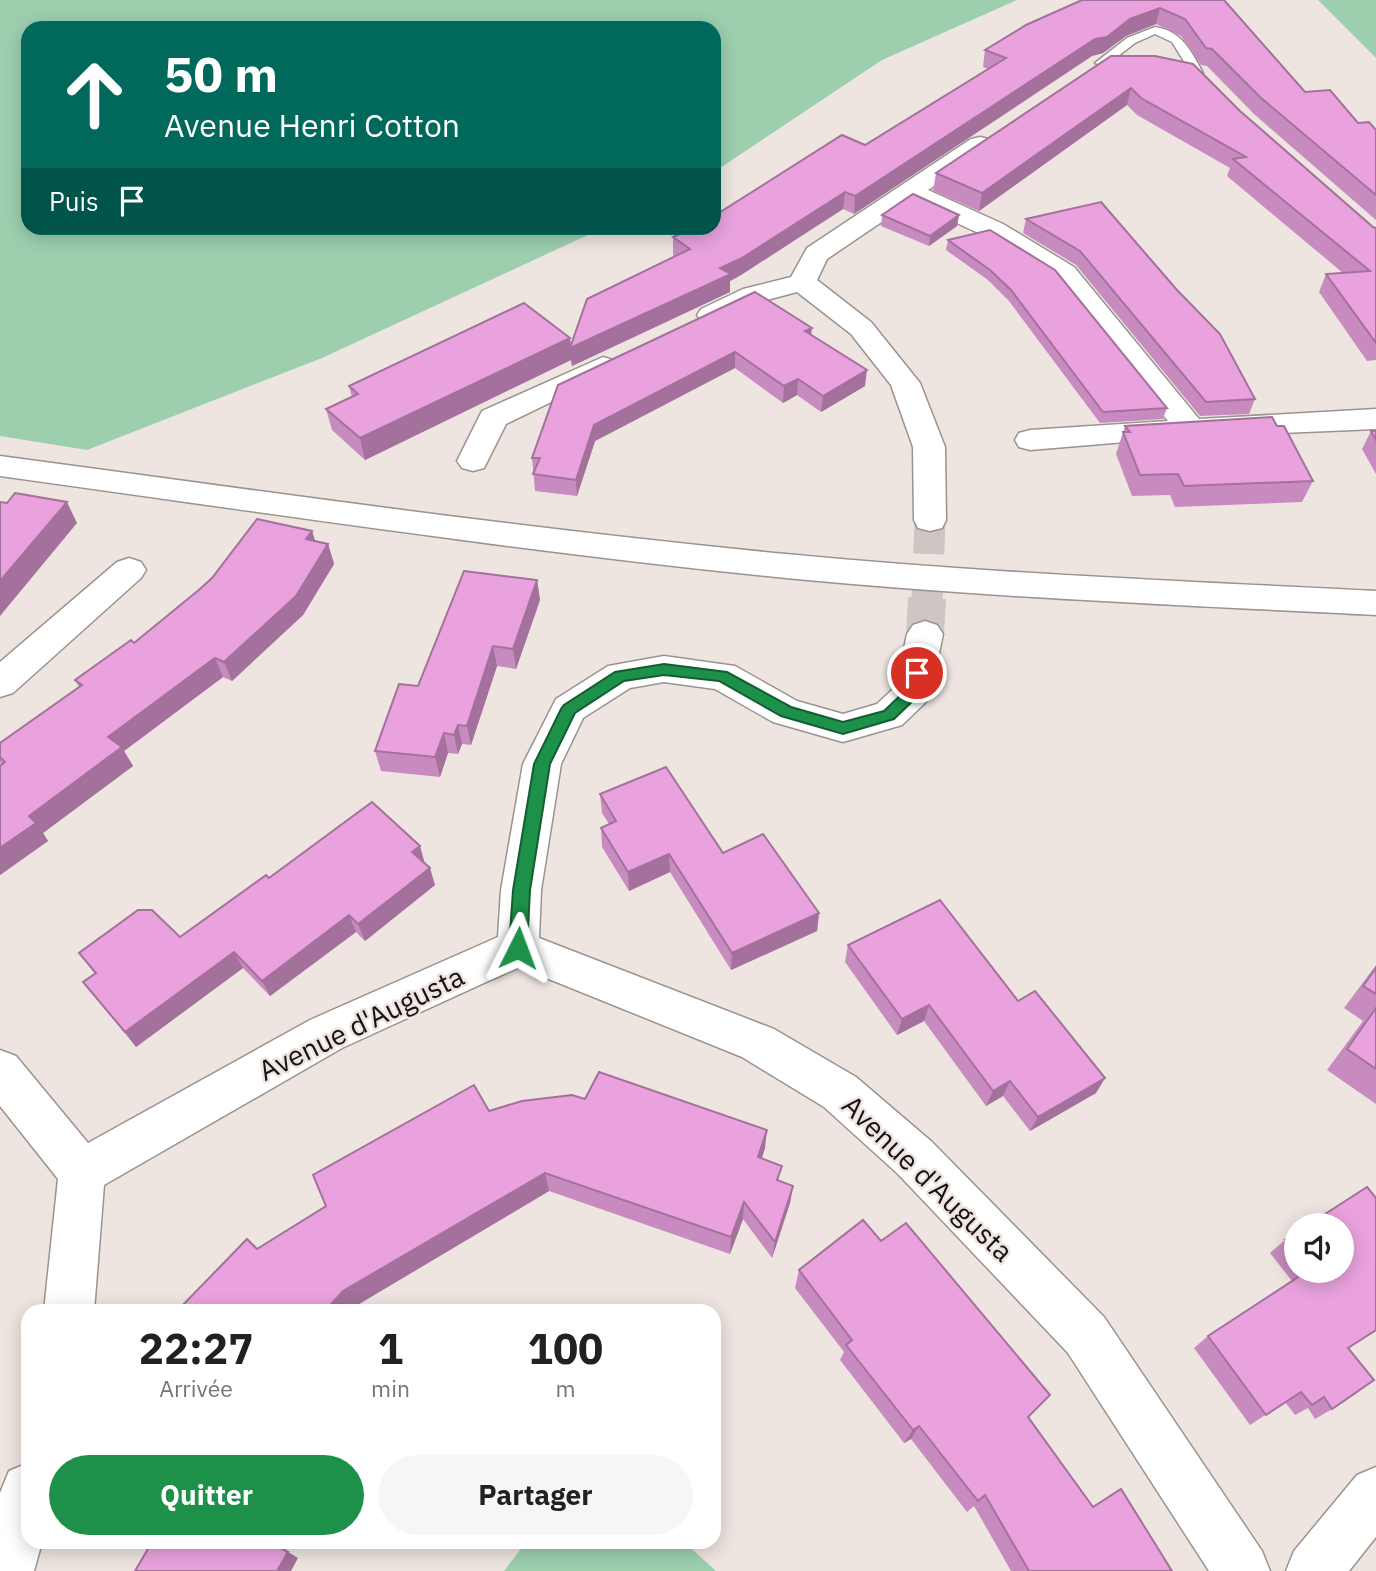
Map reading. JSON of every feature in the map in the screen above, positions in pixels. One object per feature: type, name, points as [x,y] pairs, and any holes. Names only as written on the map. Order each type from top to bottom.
[{"type":"street","points":[[1079,78],[1101,63],[1139,63]]},
{"type":"street","points":[[1163,65],[1197,73],[1216,92]]},
{"type":"street","points":[[691,325],[752,295],[802,282],[816,254],[1000,131]]},
{"type":"street","points":[[910,192],[994,230],[1064,273],[1191,429]]},
{"type":"street","points":[[802,282],[861,328],[905,383],[929,447],[930,520]]},
{"type":"street","points":[[473,461],[493,418],[629,354]]},
{"type":"street","points":[[1030,440],[1376,419]]},
{"type":"street","points":[[0,466],[374,517],[786,566],[1031,585],[1376,603]]},
{"type":"street","points":[[0,683],[129,570]]},
{"type":"street","points":[[518,948],[521,890],[542,764],[569,709],[621,676],[664,669],[722,676],[786,712],[843,728],[889,715],[913,692],[925,634]]},
{"type":"street","name":"Avenue d'Augusta","points":[[82,1171],[326,1034],[518,948],[758,1043],[840,1092],[915,1158],[1086,1335],[1242,1571]]},
{"type":"street","points":[[0,1071],[82,1171],[70,1304]]},
{"type":"street","points":[[1314,1571],[1376,1494]]},
{"type":"street","points":[[6,1571],[21,1516]]},
{"type":"lane","points":[[1101,63],[1140,33],[1155,31],[1172,34],[1185,47],[1197,73]]},
{"type":"green space","points":[[0,0],[1017,0],[882,60],[721,167],[721,21],[21,21],[21,235],[588,235],[322,358],[87,450],[0,436]]},
{"type":"green space","points":[[1318,0],[1376,0],[1376,58]]},
{"type":"green space","points":[[521,1549],[692,1549],[716,1571],[504,1571]]},
{"type":"building","points":[[1082,0],[1224,0],[1305,92],[1330,90],[1358,123],[1369,122],[1376,130],[1376,195],[1260,97],[1212,49],[1206,48],[1185,19],[1160,8],[1130,19],[1107,37],[1095,39],[855,196],[845,192],[742,258],[720,268],[731,274],[570,348],[587,299],[690,249],[673,237],[721,235],[721,212],[842,135],[865,145],[1006,58],[985,50],[1026,25]]},
{"type":"building","points":[[1111,56],[1155,56],[1193,64],[1240,111],[1376,228],[1376,343],[1326,274],[1370,271],[1233,159],[1246,157],[1141,98],[1131,88],[982,193],[936,173]]},
{"type":"building","points":[[913,194],[959,215],[930,236],[882,215]]},
{"type":"building","points":[[1101,202],[1177,290],[1220,334],[1255,399],[1206,402],[1080,251],[1026,219]]},
{"type":"building","points":[[990,230],[1055,270],[1167,408],[1103,412],[1011,290],[990,270],[948,240]]},
{"type":"building","points":[[755,292],[812,328],[805,331],[867,370],[823,396],[798,379],[784,386],[735,352],[594,425],[576,480],[533,474],[540,458],[532,458],[558,385]]},
{"type":"building","points":[[524,303],[570,338],[360,438],[326,409],[358,394],[349,386]]},
{"type":"building","points":[[1272,417],[1277,426],[1284,426],[1313,481],[1184,486],[1178,474],[1140,475],[1123,432],[1130,432],[1125,426]]},
{"type":"building","points":[[15,493],[67,502],[0,581],[0,502],[7,503]]},
{"type":"building","points":[[257,519],[312,531],[306,539],[328,544],[296,596],[224,662],[215,658],[108,737],[122,747],[29,816],[36,823],[0,848],[0,766],[5,762],[0,757],[0,743],[82,685],[75,680],[131,640],[134,643],[200,589],[212,578]]},
{"type":"building","points":[[464,571],[537,580],[513,649],[493,646],[467,726],[458,725],[454,735],[444,733],[435,757],[375,751],[399,684],[418,686]]},
{"type":"building","points":[[666,767],[723,853],[763,834],[819,913],[732,953],[669,854],[628,872],[601,828],[616,821],[600,794]]},
{"type":"building","points":[[372,802],[420,846],[412,852],[430,868],[358,924],[349,915],[262,981],[234,952],[125,1032],[83,982],[96,973],[79,953],[138,910],[152,910],[180,937],[266,875],[269,878]]},
{"type":"building","points":[[940,900],[1018,1001],[1035,991],[1105,1078],[1038,1117],[1010,1081],[993,1091],[929,1005],[902,1019],[848,945]]},
{"type":"building","points":[[1376,968],[1376,994],[1363,986]]},
{"type":"building","points":[[1376,1008],[1376,1069],[1347,1049]]},
{"type":"building","points":[[599,1072],[767,1130],[758,1157],[782,1166],[777,1180],[793,1186],[775,1242],[744,1202],[731,1237],[545,1173],[343,1291],[331,1304],[184,1304],[247,1239],[257,1249],[326,1206],[313,1175],[474,1085],[489,1111],[522,1101],[572,1095],[585,1099]]},
{"type":"building","points":[[1367,1187],[1376,1198],[1376,1330],[1348,1348],[1374,1380],[1332,1409],[1324,1397],[1312,1405],[1301,1392],[1266,1415],[1208,1336],[1289,1283],[1354,1283],[1354,1213],[1327,1213]]},
{"type":"building","points":[[863,1220],[881,1241],[906,1223],[1050,1395],[1028,1417],[1093,1507],[1121,1489],[1172,1571],[1029,1571],[985,1495],[978,1501],[919,1426],[913,1430],[846,1345],[852,1340],[799,1270]]},
{"type":"building","points":[[148,1549],[282,1549],[288,1552],[277,1571],[135,1571]]},
{"type":"tunnel","points":[[927,600],[930,520]]},
{"type":"tunnel","points":[[925,634],[927,598]]},
{"type":"route","points":[[518,948],[521,890],[542,764],[569,709],[621,676],[664,669],[722,676],[786,712],[843,728],[889,715],[913,692],[917,673]]}]
